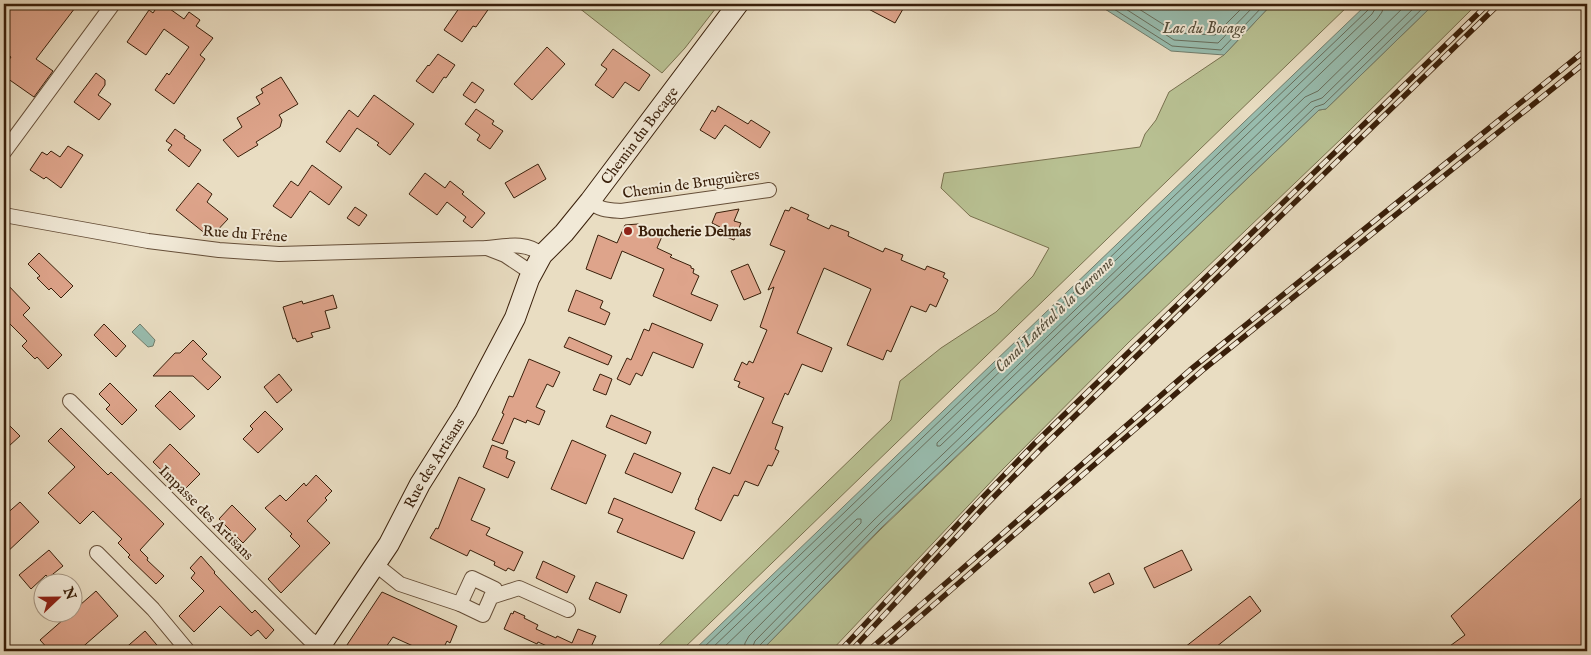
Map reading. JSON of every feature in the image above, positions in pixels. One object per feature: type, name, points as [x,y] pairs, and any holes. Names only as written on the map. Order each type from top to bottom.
[{"type":"street","points":[[4,152],[113,4]]},
{"type":"street","name":"Chemin du Bocage","points":[[537,264],[590,201],[738,4]]},
{"type":"street","name":"Chemin de Bruguières","points":[[590,201],[595,206],[606,210],[621,210],[769,190]]},
{"type":"street","name":"Rue du Frêne","points":[[4,215],[148,241],[219,250],[279,254],[487,248],[509,245],[525,246],[535,248],[537,264],[487,248]]},
{"type":"street","name":"Rue des Artisans","points":[[318,649],[389,544],[420,484],[466,411],[515,318],[537,264]]},
{"type":"street","name":"Impasse des Artisans","points":[[70,401],[318,649]]},
{"type":"street","points":[[97,553],[153,609],[180,649]]},
{"type":"street","points":[[375,564],[400,584],[460,604],[483,615],[495,589],[472,578],[460,604]]},
{"type":"street","points":[[491,597],[520,588],[568,610]]},
{"type":"shaded area","points":[[574,4],[719,4],[685,48],[662,73]]},
{"type":"shaded area","points":[[1272,4],[1350,4],[681,651],[653,651],[891,420],[900,381],[941,348],[996,312],[1033,276],[1049,248],[970,216],[941,188],[944,173],[1140,147],[1145,134],[1156,120],[1169,92],[1224,55]]},
{"type":"shaded area","points":[[1434,4],[1477,4],[1342,138],[1129,342],[1003,469],[831,651],[761,651],[881,529],[1319,110],[1326,109]]},
{"type":"water","name":"Lac du Bocage","points":[[1097,4],[1272,4],[1224,55],[1171,51]]},
{"type":"water","name":"Canal Latéral à la Garonne","points":[[1367,4],[1434,4],[1326,109],[1319,110],[881,528],[761,651],[693,651]]},
{"type":"water","points":[[140,324],[155,340],[153,346],[148,347],[132,332]]},
{"type":"building","points":[[8,4],[78,4],[36,59],[53,71],[34,97],[4,76],[4,67],[11,57],[4,52],[4,10]]},
{"type":"building","points":[[159,4],[163,4],[184,19],[189,12],[200,20],[196,26],[213,38],[200,55],[205,59],[174,104],[155,90],[167,73],[169,75],[189,47],[164,29],[146,55],[127,42],[149,10],[153,13]]},
{"type":"building","points":[[462,4],[492,4],[476,27],[473,26],[462,42],[444,30]]},
{"type":"building","points":[[859,4],[894,4],[903,9],[895,23]]},
{"type":"building","points":[[547,47],[565,64],[532,100],[514,84]]},
{"type":"building","points":[[613,49],[650,75],[639,91],[625,82],[613,98],[595,85],[607,69],[601,65]]},
{"type":"building","points":[[438,54],[455,65],[433,93],[416,81]]},
{"type":"building","points":[[96,73],[105,80],[105,85],[98,95],[111,104],[99,120],[74,102]]},
{"type":"building","points":[[281,77],[298,104],[279,115],[282,120],[280,127],[256,142],[258,145],[238,157],[223,140],[242,127],[237,118],[260,104],[256,97],[263,93],[261,89]]},
{"type":"building","points":[[472,82],[484,90],[475,103],[463,95]]},
{"type":"building","points":[[374,95],[414,124],[390,155],[377,145],[379,143],[357,128],[340,152],[326,142],[349,110],[358,117]]},
{"type":"building","points":[[718,106],[748,124],[751,120],[770,132],[760,148],[725,125],[715,139],[700,130],[712,110],[715,112]]},
{"type":"building","points":[[476,109],[494,121],[492,124],[503,131],[490,149],[477,140],[480,135],[465,124]]},
{"type":"building","points":[[175,129],[201,150],[189,167],[168,150],[172,145],[166,141]]},
{"type":"building","points":[[68,146],[83,155],[61,188],[46,177],[44,179],[30,170],[42,152],[47,155],[51,151],[60,157]]},
{"type":"building","points":[[538,164],[546,179],[514,198],[505,183]]},
{"type":"building","points":[[312,165],[342,187],[329,205],[310,191],[291,218],[273,206],[291,181],[298,186]]},
{"type":"building","points":[[425,173],[445,188],[450,181],[485,213],[472,228],[463,221],[466,217],[447,202],[437,215],[409,194]]},
{"type":"building","points":[[198,183],[212,194],[207,202],[228,219],[212,236],[209,233],[207,235],[176,210]]},
{"type":"building","points":[[355,207],[367,215],[359,226],[347,218]]},
{"type":"building","points":[[791,207],[809,215],[807,219],[829,229],[831,225],[849,232],[848,236],[883,252],[885,248],[903,255],[901,260],[925,270],[927,266],[945,273],[943,277],[948,280],[936,307],[930,304],[926,312],[911,306],[891,352],[887,350],[883,360],[847,345],[871,289],[824,268],[797,333],[832,348],[822,372],[802,364],[788,395],[785,393],[772,423],[783,427],[775,449],[779,451],[772,466],[768,465],[758,486],[745,481],[738,496],[734,495],[721,521],[695,509],[713,467],[730,474],[764,398],[738,387],[740,382],[734,380],[742,362],[747,365],[749,361],[753,363],[767,330],[760,327],[774,287],[768,290],[785,251],[770,245],[785,210],[789,211]]},
{"type":"building","points":[[739,209],[734,221],[741,223],[734,240],[717,233],[720,227],[712,223],[716,213]]},
{"type":"building","points":[[638,224],[663,234],[657,248],[694,269],[693,273],[699,276],[691,294],[718,305],[711,321],[653,296],[664,269],[622,251],[611,279],[586,269],[598,235],[617,243],[625,225]]},
{"type":"building","points":[[39,253],[73,286],[61,298],[51,288],[49,290],[37,278],[40,276],[28,264]]},
{"type":"building","points":[[748,264],[761,293],[744,300],[731,271]]},
{"type":"building","points":[[4,281],[30,308],[23,315],[62,355],[48,369],[37,357],[35,359],[22,346],[27,341],[4,318]]},
{"type":"building","points":[[576,290],[603,301],[600,308],[610,313],[605,325],[568,311]]},
{"type":"building","points":[[333,295],[337,308],[325,311],[330,328],[311,333],[313,337],[297,342],[295,338],[293,339],[283,307],[302,301],[303,304]]},
{"type":"building","points":[[652,323],[703,344],[693,368],[653,352],[642,376],[636,373],[630,385],[617,379],[627,358],[631,360],[644,329],[649,331]]},
{"type":"building","points":[[104,324],[126,346],[116,357],[94,335]]},
{"type":"building","points":[[569,337],[612,356],[608,365],[564,347]]},
{"type":"building","points":[[193,340],[207,354],[202,359],[221,377],[208,390],[193,376],[153,376],[175,353],[180,353]]},
{"type":"building","points":[[529,359],[560,372],[553,387],[547,384],[536,407],[545,411],[539,425],[527,420],[526,423],[514,418],[503,444],[492,440],[504,414],[502,413],[509,396],[513,397]]},
{"type":"building","points":[[279,374],[292,390],[277,403],[264,387]]},
{"type":"building","points":[[600,374],[612,379],[606,395],[593,390]]},
{"type":"building","points":[[110,383],[137,410],[122,425],[106,409],[110,405],[99,394]]},
{"type":"building","points":[[170,391],[195,416],[180,430],[155,406]]},
{"type":"building","points":[[265,411],[283,429],[258,453],[243,439],[253,429],[250,426]]},
{"type":"building","points":[[611,415],[651,432],[646,444],[606,427]]},
{"type":"building","points":[[4,420],[20,436],[9,446],[4,440]]},
{"type":"building","points":[[61,428],[108,475],[111,472],[164,524],[140,550],[148,558],[147,560],[164,576],[156,584],[128,557],[130,555],[118,543],[122,539],[93,511],[80,524],[48,493],[75,467],[48,441]]},
{"type":"building","points":[[572,440],[606,455],[586,504],[551,489]]},
{"type":"building","points":[[170,444],[200,474],[183,491],[153,462]]},
{"type":"building","points":[[492,445],[508,451],[506,458],[515,462],[508,478],[483,467]]},
{"type":"building","points":[[634,453],[681,473],[672,493],[625,473]]},
{"type":"building","points":[[316,475],[332,491],[325,498],[327,500],[307,521],[330,543],[281,593],[268,579],[300,546],[290,536],[292,534],[265,508],[280,495],[286,501],[304,483],[306,486]]},
{"type":"building","points":[[459,477],[485,489],[471,520],[490,528],[486,535],[523,552],[514,571],[508,568],[506,571],[494,565],[495,562],[470,550],[467,556],[430,538],[436,528],[438,529]]},
{"type":"building","points":[[1587,493],[1587,651],[1443,651],[1465,635],[1451,616]]},
{"type":"building","points":[[614,498],[695,532],[683,559],[617,532],[623,519],[608,513]]},
{"type":"building","points":[[20,502],[39,522],[4,555],[4,516]]},
{"type":"building","points":[[232,505],[256,529],[243,543],[219,519]]},
{"type":"building","points":[[49,550],[63,566],[56,572],[32,572],[31,589],[19,575]]},
{"type":"building","points":[[1182,550],[1192,570],[1154,588],[1144,568]]},
{"type":"building","points":[[201,556],[214,573],[252,613],[255,610],[274,630],[266,639],[258,630],[251,636],[220,606],[194,632],[179,616],[204,591],[191,578],[195,573],[190,568]]},
{"type":"building","points":[[543,561],[575,576],[567,593],[536,578]]},
{"type":"building","points":[[1109,573],[1114,584],[1094,593],[1089,583]]},
{"type":"building","points":[[596,582],[627,595],[620,613],[589,599]]},
{"type":"building","points":[[96,591],[118,616],[78,651],[50,651],[40,640],[61,622],[82,622],[82,603]]},
{"type":"building","points":[[382,592],[457,626],[450,643],[447,641],[442,651],[420,651],[393,637],[383,651],[343,651]]},
{"type":"building","points":[[1250,596],[1261,611],[1211,651],[1180,651]]},
{"type":"building","points":[[514,611],[538,625],[536,629],[572,643],[578,629],[596,636],[590,649],[585,646],[585,648],[592,651],[558,651],[504,629],[511,613],[513,614]]},
{"type":"building","points":[[145,631],[162,651],[122,651]]},
{"type":"railway","points":[[840,651],[1035,443],[1488,4]]},
{"type":"railway","points":[[851,651],[988,503],[1040,450],[1499,4]]},
{"type":"railway","points":[[868,651],[1190,370],[1587,49]]},
{"type":"railway","points":[[881,651],[1204,369],[1587,61]]},
{"type":"place","name":"Boucherie Delmas","points":[[628,231]]}]
